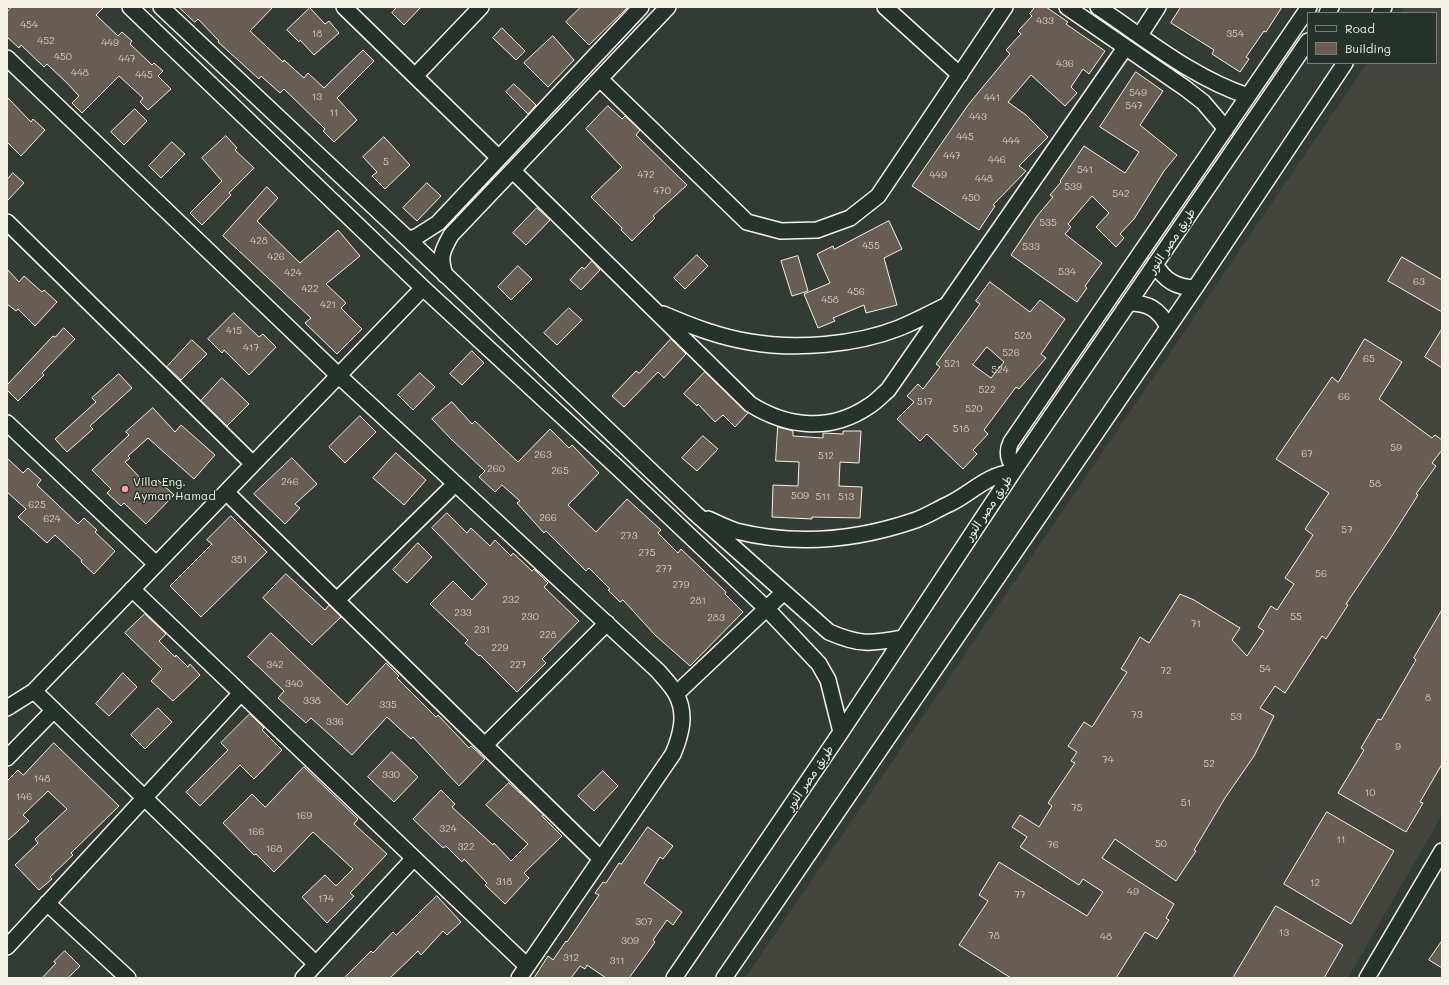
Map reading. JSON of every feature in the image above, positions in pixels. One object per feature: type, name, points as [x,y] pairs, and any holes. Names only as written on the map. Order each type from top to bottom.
[{"type":"street","points":[[130,7],[423,288],[592,444],[767,609],[820,664],[828,680],[842,732]]},
{"type":"street","points":[[161,7],[408,239],[605,429],[695,513],[829,632],[850,641],[876,643],[902,638]]},
{"type":"street","points":[[344,7],[499,158]]},
{"type":"street","points":[[415,76],[481,7]]},
{"type":"street","points":[[408,239],[416,237],[438,222],[641,7]]},
{"type":"street","points":[[445,275],[440,261],[444,248],[451,235],[668,7]]},
{"type":"street","points":[[885,7],[960,75]]},
{"type":"street","points":[[600,79],[747,222],[781,231],[817,230],[850,218],[878,196],[1005,7]]},
{"type":"street","points":[[1067,7],[1185,88],[1203,102],[1226,129]]},
{"type":"street","points":[[1098,7],[1214,83],[1248,96]]},
{"type":"street","points":[[1140,35],[1158,7]]},
{"type":"street","points":[[695,513],[735,530],[779,538],[824,540],[869,534],[917,520],[963,497],[995,475],[1014,470],[1008,459],[1011,442],[1309,7]]},
{"type":"street","name":"طريق مصر النور","points":[[674,978],[842,732],[902,638],[1014,470],[1307,42]]},
{"type":"street","points":[[512,171],[750,404],[768,415],[802,424],[837,422],[870,406],[888,390],[944,307],[1126,48]]},
{"type":"street","points":[[7,58],[338,375],[658,671],[676,694],[682,714],[681,735],[673,754],[523,972],[414,858],[132,589]]},
{"type":"street","points":[[202,76],[216,60]]},
{"type":"street","points":[[724,978],[1195,288],[1345,64]]},
{"type":"street","points":[[1185,88],[1191,80],[1194,71]]},
{"type":"street","points":[[7,222],[253,464]]},
{"type":"street","points":[[1155,264],[1162,275],[1171,283],[1182,288],[1195,288]]},
{"type":"street","points":[[7,708],[34,690],[423,288]]},
{"type":"street","points":[[1129,303],[1141,303],[1153,307],[1162,316],[1168,327]]},
{"type":"street","points":[[655,310],[701,330],[750,342],[800,346],[850,342],[899,328],[944,307]]},
{"type":"street","points":[[7,423],[156,564]]},
{"type":"street","points":[[592,444],[605,429]]},
{"type":"street","points":[[337,600],[455,484]]},
{"type":"street","points":[[226,492],[601,859]]},
{"type":"street","points":[[676,694],[784,592]]},
{"type":"street","points":[[486,745],[606,623]]},
{"type":"street","points":[[34,690],[316,964]]},
{"type":"street","points":[[7,947],[241,693]]},
{"type":"street","points":[[7,758],[54,710]]},
{"type":"street","points":[[1367,978],[1442,851]]},
{"type":"street","points":[[303,978],[414,858]]},
{"type":"street","points":[[47,903],[128,978]]},
{"type":"shaded area","points":[[1405,7],[1442,7],[1442,815],[1348,978],[745,978],[1366,64],[1437,64],[1437,12],[1402,12]]},
{"type":"building","points":[[12,7],[104,7],[96,15],[118,36],[122,32],[132,41],[130,44],[152,65],[154,63],[163,71],[158,76],[171,89],[148,110],[140,102],[143,98],[119,76],[82,113],[72,103],[79,96],[68,84],[47,64],[44,67],[21,45],[19,48],[7,37],[7,12]]},
{"type":"building","points":[[179,7],[273,7],[250,31],[283,62],[284,60],[304,78],[308,73],[324,88],[363,50],[374,61],[337,98],[357,120],[334,142],[323,131],[325,129],[284,89],[280,93],[261,76],[259,79],[218,42],[219,41],[198,19],[195,22]]},
{"type":"building","points":[[397,7],[421,7],[404,25],[392,13]]},
{"type":"building","points":[[581,7],[628,7],[589,45],[566,22]]},
{"type":"building","points":[[1035,7],[1046,7],[1068,22],[1066,24],[1105,51],[1089,74],[1083,69],[1071,87],[1077,93],[1065,106],[1031,75],[1008,102],[1026,115],[1048,137],[1019,166],[1026,171],[993,205],[995,206],[979,230],[912,186],[968,105],[1010,54],[1006,50],[1021,34],[1018,31],[1032,16],[1030,14]]},
{"type":"building","points":[[1181,7],[1282,7],[1266,32],[1264,31],[1246,57],[1249,59],[1240,72],[1212,54],[1214,50],[1171,23]]},
{"type":"building","points":[[310,8],[325,24],[329,21],[339,33],[314,55],[300,40],[299,42],[287,30]]},
{"type":"building","points":[[502,28],[525,51],[516,60],[493,38]]},
{"type":"building","points":[[553,36],[574,60],[548,87],[524,63]]},
{"type":"building","points":[[1136,72],[1163,91],[1140,125],[1177,155],[1164,171],[1134,219],[1120,234],[1124,238],[1116,247],[1096,227],[1109,213],[1092,196],[1068,224],[1071,227],[1065,234],[1102,263],[1085,286],[1087,288],[1077,302],[1011,255],[1037,216],[1053,197],[1050,195],[1061,182],[1060,181],[1084,146],[1125,173],[1139,152],[1100,127]]},
{"type":"building","points":[[514,84],[536,105],[528,114],[506,92]]},
{"type":"building","points":[[7,97],[31,122],[33,119],[45,130],[21,156],[7,142]]},
{"type":"building","points":[[608,106],[622,119],[625,116],[640,130],[636,135],[687,185],[653,216],[655,218],[632,241],[621,230],[622,228],[591,197],[622,167],[586,129]]},
{"type":"building","points":[[135,109],[147,121],[124,145],[111,132]]},
{"type":"building","points":[[226,136],[237,148],[235,150],[254,168],[229,193],[231,195],[202,225],[190,213],[222,181],[202,158]]},
{"type":"building","points":[[384,137],[410,165],[385,189],[372,176],[377,172],[363,157]]},
{"type":"building","points":[[172,142],[185,154],[161,178],[149,166]]},
{"type":"building","points":[[13,173],[24,183],[7,201],[7,180]]},
{"type":"building","points":[[427,183],[441,196],[417,221],[403,208]]},
{"type":"building","points":[[267,187],[278,198],[257,221],[300,263],[338,230],[360,256],[326,284],[346,303],[341,308],[362,329],[337,354],[305,323],[311,318],[223,236]]},
{"type":"building","points":[[537,208],[550,220],[526,245],[513,233]]},
{"type":"building","points":[[889,221],[902,249],[884,258],[897,305],[866,313],[864,305],[833,318],[835,321],[818,328],[804,294],[830,283],[817,254],[833,246],[834,249]]},
{"type":"building","points":[[697,255],[708,266],[685,289],[674,278]]},
{"type":"building","points":[[798,256],[808,291],[792,296],[781,261]]},
{"type":"building","points":[[1402,257],[1442,280],[1442,312],[1388,281]]},
{"type":"building","points":[[592,261],[600,270],[581,290],[570,280],[582,267],[584,269]]},
{"type":"building","points":[[518,266],[532,279],[511,300],[498,287]]},
{"type":"building","points":[[7,269],[19,282],[24,276],[42,292],[44,290],[57,302],[35,326],[18,309],[16,311],[7,304]]},
{"type":"building","points":[[990,282],[1030,312],[1040,300],[1065,319],[1041,354],[1046,358],[1019,389],[1016,387],[984,430],[988,434],[973,450],[977,454],[963,469],[927,434],[920,441],[897,419],[914,402],[907,396],[918,384],[923,389],[940,367],[936,364],[980,304],[976,301]],"holes":[[[987,347],[1004,362],[991,378],[973,365]]]},
{"type":"building","points":[[569,308],[582,320],[557,345],[544,333]]},
{"type":"building","points":[[234,313],[259,337],[263,334],[276,347],[249,375],[224,350],[222,353],[208,339]]},
{"type":"building","points":[[64,328],[75,339],[42,373],[44,375],[18,401],[7,390],[7,385],[53,336],[55,337]]},
{"type":"building","points":[[1442,329],[1442,368],[1425,357]]},
{"type":"building","points":[[671,339],[686,354],[664,378],[658,372],[624,407],[612,396],[636,371],[639,373]]},
{"type":"building","points":[[1365,339],[1402,362],[1379,399],[1432,438],[1435,435],[1442,440],[1442,450],[1432,463],[1436,466],[1416,494],[1418,495],[1346,604],[1348,605],[1326,639],[1322,636],[1285,693],[1275,686],[1260,708],[1274,716],[1254,756],[1225,798],[1194,850],[1196,851],[1176,881],[1115,839],[1102,858],[1174,904],[1166,918],[1169,920],[1157,939],[1145,932],[1116,978],[1011,978],[959,945],[988,901],[979,895],[999,862],[1087,916],[1103,892],[1083,879],[1079,885],[1020,847],[1027,837],[1012,827],[1020,815],[1039,827],[1052,806],[1048,803],[1075,763],[1071,761],[1077,752],[1068,746],[1084,722],[1092,727],[1127,672],[1121,669],[1140,637],[1149,643],[1180,594],[1194,600],[1240,628],[1232,640],[1247,656],[1264,631],[1258,627],[1271,606],[1277,610],[1294,584],[1285,578],[1313,535],[1305,529],[1329,493],[1276,459],[1332,377],[1338,382]]},
{"type":"building","points":[[192,340],[207,354],[181,380],[167,367]]},
{"type":"building","points":[[472,351],[484,363],[462,385],[450,374]]},
{"type":"building","points":[[705,372],[748,413],[735,427],[723,415],[715,422],[698,404],[697,406],[684,394]]},
{"type":"building","points":[[420,373],[435,387],[413,410],[398,395]]},
{"type":"building","points":[[119,374],[132,388],[90,426],[93,429],[67,452],[55,439],[96,402],[92,398]]},
{"type":"building","points":[[222,378],[249,404],[227,426],[201,401]]},
{"type":"building","points":[[452,402],[472,424],[475,421],[518,462],[550,429],[569,448],[572,445],[599,473],[568,505],[596,532],[627,499],[661,530],[658,533],[678,553],[681,549],[726,592],[725,594],[743,612],[690,666],[655,635],[623,600],[620,602],[608,590],[610,589],[589,568],[586,571],[546,531],[544,533],[517,503],[520,501],[502,485],[495,492],[479,477],[485,471],[432,419]]},
{"type":"building","points":[[153,408],[175,432],[181,425],[215,455],[194,479],[148,438],[128,456],[130,458],[125,462],[149,487],[157,479],[174,495],[146,524],[124,503],[121,506],[107,493],[111,489],[92,470],[129,435],[126,432]]},
{"type":"building","points":[[360,416],[376,432],[345,463],[329,447]]},
{"type":"building","points":[[778,427],[793,431],[793,436],[823,438],[823,433],[843,434],[843,431],[861,431],[859,463],[840,462],[839,486],[862,487],[860,518],[812,517],[812,519],[772,517],[773,485],[798,486],[799,462],[776,461]]},
{"type":"building","points":[[703,436],[718,449],[697,471],[682,458]]},
{"type":"building","points":[[396,453],[426,480],[404,505],[373,478]]},
{"type":"building","points":[[7,458],[23,473],[28,468],[41,480],[37,485],[78,524],[84,518],[97,530],[95,532],[115,551],[94,574],[81,562],[82,560],[55,535],[47,543],[18,517],[26,509],[7,492]]},
{"type":"building","points":[[292,458],[317,484],[295,504],[300,508],[285,524],[254,494]]},
{"type":"building","points":[[447,513],[467,533],[471,528],[490,546],[495,540],[511,556],[513,553],[532,571],[534,569],[548,583],[544,587],[579,621],[542,659],[546,663],[517,692],[480,655],[479,656],[465,643],[468,640],[430,604],[453,581],[472,600],[487,584],[432,528]]},
{"type":"building","points":[[231,516],[267,552],[201,617],[170,586],[212,544],[207,540]]},
{"type":"building","points":[[418,543],[432,557],[407,583],[393,570]]},
{"type":"building","points":[[286,574],[325,610],[329,605],[341,617],[312,645],[263,598]]},
{"type":"building","points":[[1442,610],[1442,764],[1420,802],[1423,803],[1406,832],[1338,793],[1364,750],[1361,748],[1378,719],[1381,720],[1416,660],[1414,658]]},
{"type":"building","points":[[145,614],[166,634],[159,641],[175,657],[176,655],[188,667],[190,664],[200,675],[173,701],[151,681],[162,669],[125,633]]},
{"type":"building","points":[[271,633],[347,705],[386,663],[399,676],[397,678],[436,717],[438,715],[469,748],[471,746],[485,759],[459,786],[413,737],[411,739],[387,717],[352,755],[311,718],[306,723],[278,698],[284,691],[248,657]]},
{"type":"building","points":[[123,673],[137,687],[109,716],[96,704]]},
{"type":"building","points":[[158,708],[172,722],[145,749],[131,735]]},
{"type":"building","points":[[250,714],[264,728],[262,730],[282,750],[254,779],[240,765],[200,806],[186,792],[228,750],[221,743]]},
{"type":"building","points":[[54,743],[119,806],[71,853],[73,855],[50,877],[52,879],[39,890],[15,865],[38,843],[35,839],[67,809],[48,791],[23,815],[29,821],[7,841],[7,781],[18,770],[23,775]]},
{"type":"building","points":[[392,752],[418,777],[394,802],[368,777]]},
{"type":"building","points":[[304,767],[358,819],[354,824],[387,854],[350,893],[354,896],[327,923],[302,897],[325,875],[336,886],[353,869],[313,832],[274,872],[256,854],[254,855],[223,823],[252,794],[265,807]]},
{"type":"building","points":[[603,771],[618,786],[594,811],[578,796]]},
{"type":"building","points":[[509,783],[544,815],[542,816],[562,836],[524,873],[529,878],[505,904],[485,885],[487,883],[464,859],[462,862],[446,846],[443,848],[413,819],[441,790],[455,804],[452,807],[493,845],[494,843],[511,861],[528,844],[486,805]]},
{"type":"building","points":[[1327,812],[1394,851],[1351,924],[1284,884]]},
{"type":"building","points":[[648,827],[673,846],[663,859],[660,857],[644,883],[682,912],[673,925],[667,920],[653,940],[655,942],[629,978],[606,978],[587,965],[585,969],[580,966],[571,978],[534,978],[548,956],[553,960],[566,941],[567,942],[599,895],[595,893],[603,882],[606,883],[619,863],[621,864]]},
{"type":"building","points":[[437,896],[461,922],[447,935],[443,931],[421,955],[418,951],[390,978],[344,978],[371,951],[373,953],[393,932],[396,935]]},
{"type":"building","points":[[1276,906],[1343,945],[1324,978],[1233,978]]},
{"type":"building","points":[[1442,941],[1442,968],[1429,960]]},
{"type":"building","points":[[65,951],[80,966],[68,978],[42,978],[56,963],[54,962]]},
{"type":"place","name":"Villa Eng. Ayman Hamad","points":[[125,489]]}]
